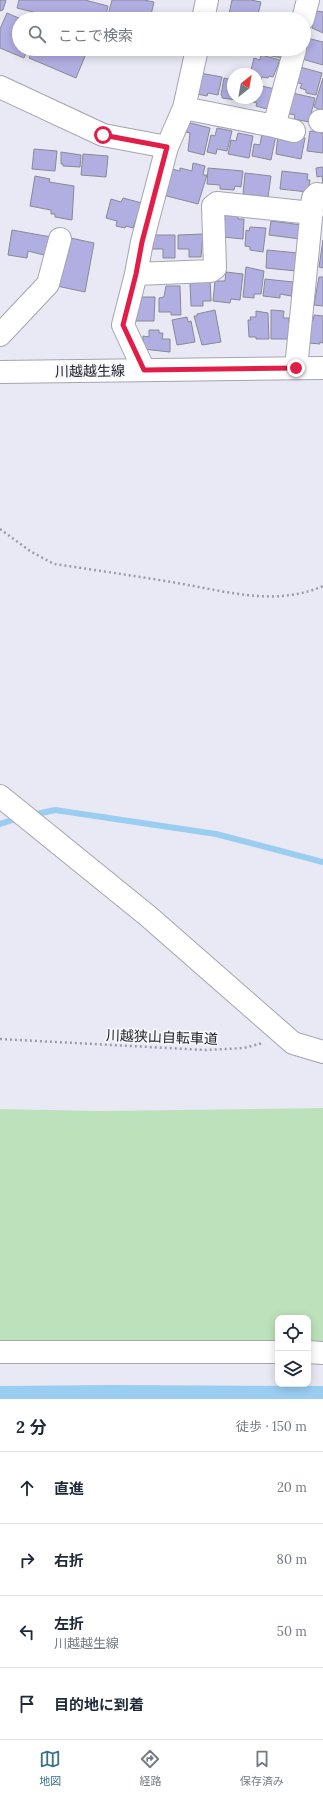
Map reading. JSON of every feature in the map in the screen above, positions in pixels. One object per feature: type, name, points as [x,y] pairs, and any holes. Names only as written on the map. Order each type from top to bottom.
[{"type":"street","points":[[204,12],[207,0]]},
{"type":"street","points":[[305,12],[308,0]]},
{"type":"street","points":[[144,370],[123,325],[136,274],[142,242],[167,147],[184,108],[195,56]]},
{"type":"street","points":[[184,108],[284,128],[294,56]]},
{"type":"street","points":[[0,87],[103,135],[167,147]]},
{"type":"street","points":[[296,368],[313,198],[317,194],[323,195]]},
{"type":"street","points":[[136,274],[211,271],[215,268],[213,206],[217,203],[312,213]]},
{"type":"street","points":[[0,335],[48,284],[60,239]]},
{"type":"street","name":"川越越生線","points":[[0,372],[323,368]]},
{"type":"street","points":[[6,801],[148,916],[293,1043],[323,1052]]},
{"type":"street","points":[[0,1352],[275,1352]]},
{"type":"street","points":[[311,1352],[323,1353]]},
{"type":"path","points":[[0,529],[35,555],[54,564],[224,592],[268,597],[309,592],[323,586]]},
{"type":"path","name":"川越狭山自転車道","points":[[0,1039],[205,1050],[244,1048],[270,1041],[293,1043]]},
{"type":"green space","points":[[323,1108],[323,1344],[311,1344],[311,1315],[275,1315],[275,1344],[0,1344],[0,1109],[100,1111]]},
{"type":"water","points":[[0,1386],[323,1386],[323,1399],[0,1399]]},
{"type":"building","points":[[0,0],[6,0],[3,10],[0,11]]},
{"type":"building","points":[[19,0],[85,0],[108,6],[107,12],[33,12],[17,8]]},
{"type":"building","points":[[112,0],[144,0],[154,2],[152,12],[109,12]]},
{"type":"building","points":[[232,0],[251,0],[261,2],[259,12],[229,12]]},
{"type":"building","points":[[317,11],[323,12],[323,33],[312,28]]},
{"type":"building","points":[[7,13],[12,15],[12,53],[0,48],[0,29]]},
{"type":"building","points":[[311,39],[323,42],[323,65],[302,59],[303,56],[311,56]]},
{"type":"building","points":[[30,56],[85,56],[76,78],[29,58]]},
{"type":"building","points":[[261,56],[265,56],[280,60],[273,77],[263,77],[263,68],[252,68],[254,58],[260,60]]},
{"type":"building","points":[[272,56],[283,56],[282,58]]},
{"type":"building","points":[[296,66],[322,73],[316,95],[306,93],[306,90],[300,88],[302,84],[292,81]]},
{"type":"building","points":[[200,73],[222,77],[218,95],[208,93],[207,96],[197,94]]},
{"type":"building","points":[[224,78],[227,79],[227,99],[222,98],[221,95]]},
{"type":"building","points":[[323,78],[323,111],[314,107]]},
{"type":"building","points":[[263,86],[275,89],[267,109],[256,106],[257,104],[263,104]]},
{"type":"building","points":[[292,93],[315,98],[309,122],[294,119],[295,115],[285,113]]},
{"type":"building","points":[[187,122],[210,128],[204,155],[188,151],[190,133],[185,132]]},
{"type":"building","points":[[217,128],[232,131],[227,151],[217,149],[216,154],[207,152],[211,135],[215,136]]},
{"type":"building","points":[[310,131],[323,133],[323,153],[307,151]]},
{"type":"building","points":[[238,133],[253,136],[249,158],[228,154],[231,140],[236,141]]},
{"type":"building","points":[[262,133],[276,135],[271,160],[252,156],[254,144],[260,145]]},
{"type":"building","points":[[278,133],[305,138],[301,159],[276,154]]},
{"type":"building","points":[[34,149],[57,151],[55,171],[32,169]]},
{"type":"building","points":[[61,152],[81,155],[80,167],[63,166],[63,164],[61,164]]},
{"type":"building","points":[[83,154],[108,156],[106,177],[81,175]]},
{"type":"building","points":[[193,163],[205,166],[203,175],[207,175],[198,204],[163,195],[172,169],[180,171],[180,168],[192,171]]},
{"type":"building","points":[[323,167],[323,186],[322,176],[317,177],[316,168]]},
{"type":"building","points":[[208,168],[243,171],[241,187],[235,186],[234,190],[220,189],[220,185],[207,184]]},
{"type":"building","points":[[282,171],[308,174],[307,180],[310,180],[308,192],[280,189]]},
{"type":"building","points":[[245,173],[271,176],[268,197],[243,194]]},
{"type":"building","points":[[35,176],[50,179],[49,182],[74,186],[72,220],[55,217],[55,214],[51,214],[51,210],[30,206]]},
{"type":"building","points":[[123,198],[142,203],[133,228],[116,226],[117,221],[106,218],[111,199],[121,202]]},
{"type":"building","points":[[225,215],[238,216],[238,219],[244,219],[243,239],[223,237]]},
{"type":"building","points":[[271,221],[302,225],[300,239],[269,235]]},
{"type":"building","points":[[250,227],[266,228],[263,252],[250,250],[250,247],[245,246],[246,230],[249,231]]},
{"type":"building","points":[[12,230],[51,237],[48,256],[28,251],[27,258],[8,255]]},
{"type":"building","points":[[203,234],[201,257],[189,257],[189,249],[178,249],[178,235]]},
{"type":"building","points":[[152,235],[175,235],[175,258],[163,258],[163,249],[149,249]]},
{"type":"building","points":[[66,237],[94,243],[85,292],[57,286]]},
{"type":"building","points":[[323,240],[323,268],[319,267]]},
{"type":"building","points":[[267,250],[298,253],[296,271],[266,268]]},
{"type":"building","points":[[246,267],[264,271],[261,294],[254,294],[254,298],[243,297]]},
{"type":"building","points":[[226,272],[243,274],[240,300],[231,299],[230,303],[213,301],[215,281],[225,281]]},
{"type":"building","points":[[319,277],[323,277],[323,306],[314,305]]},
{"type":"building","points":[[265,279],[293,282],[291,296],[280,294],[280,298],[263,296]]},
{"type":"building","points":[[195,280],[210,280],[211,301],[203,301],[203,306],[191,306],[190,283],[195,283]]},
{"type":"building","points":[[166,286],[180,286],[181,315],[171,315],[171,312],[159,312],[159,298],[164,297]]},
{"type":"building","points":[[138,297],[155,297],[154,321],[136,321],[136,303]]},
{"type":"building","points":[[215,310],[221,342],[202,345],[194,316]]},
{"type":"building","points":[[271,310],[284,311],[283,318],[289,318],[289,322],[292,322],[292,339],[271,339]]},
{"type":"building","points":[[256,311],[268,313],[269,339],[256,339],[256,337],[249,337],[248,320],[251,320],[250,317],[256,317]]},
{"type":"building","points":[[314,315],[323,316],[323,343],[320,342],[320,344],[309,343],[311,321],[313,321]]},
{"type":"building","points":[[187,317],[188,322],[191,321],[195,342],[177,345],[172,320]]},
{"type":"building","points":[[149,330],[159,330],[159,333],[163,333],[162,339],[170,339],[170,352],[143,349],[143,336],[149,337]]},
{"type":"waterway","points":[[32,815],[55,810],[216,834],[323,862]]},
{"type":"waterway","points":[[0,824],[19,818]]},
{"type":"route","points":[[103,135],[167,147],[142,242],[136,274],[123,325],[144,370],[296,368]]}]
